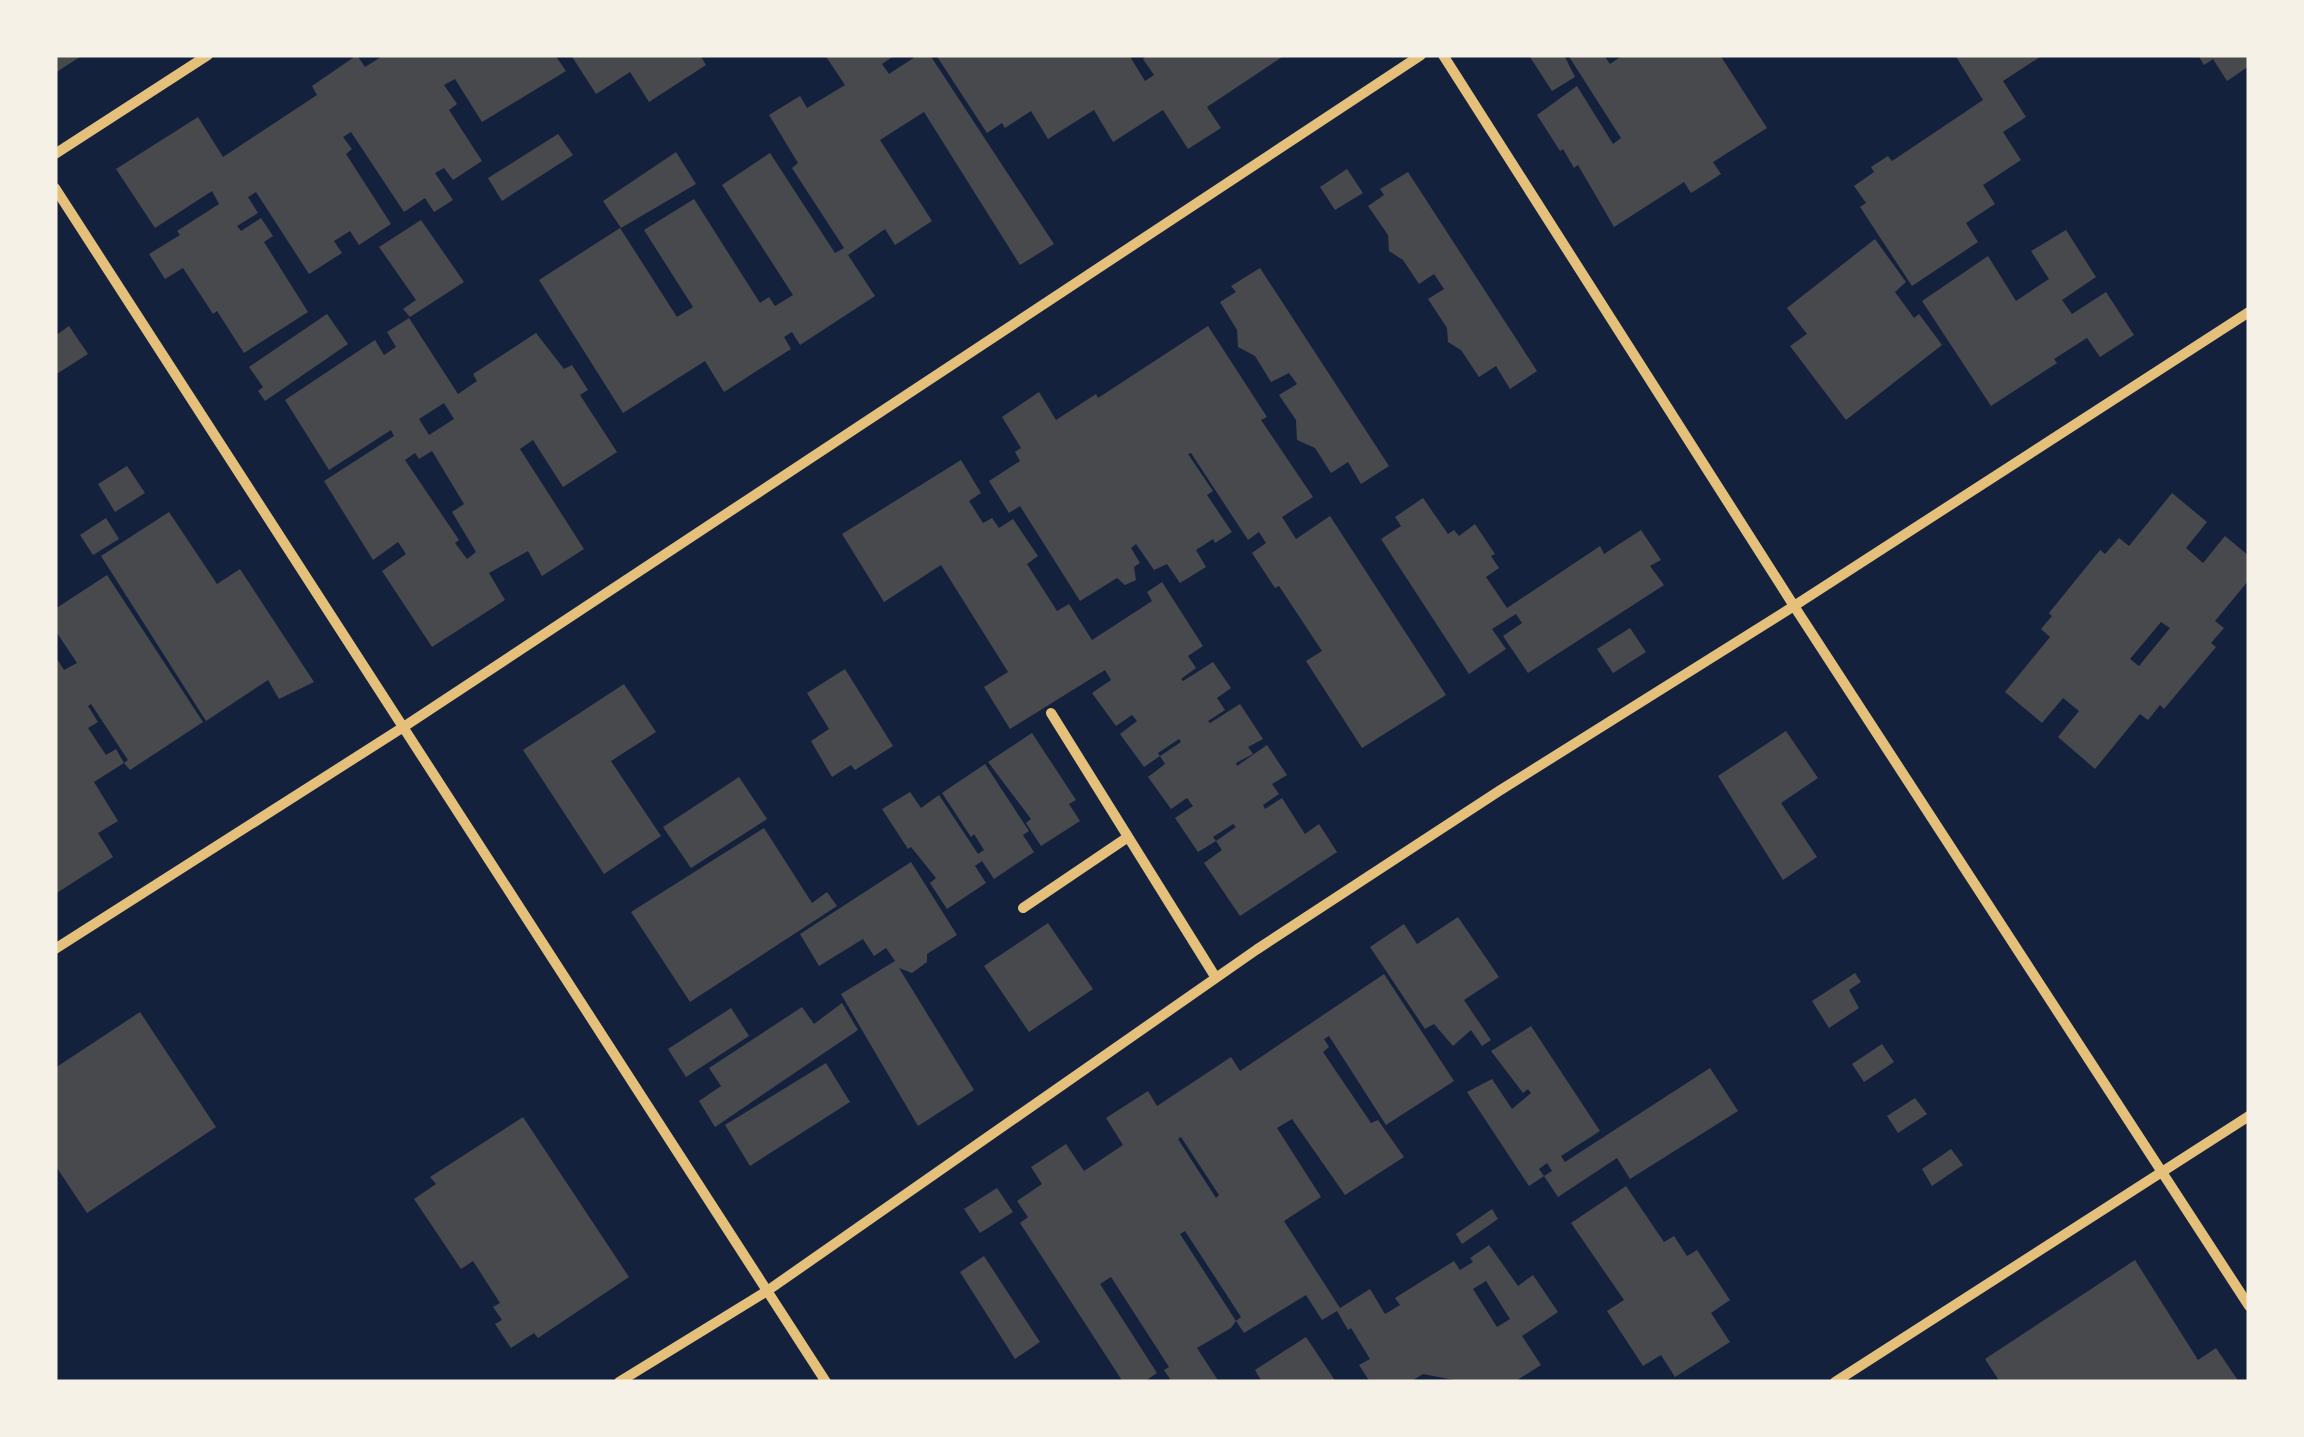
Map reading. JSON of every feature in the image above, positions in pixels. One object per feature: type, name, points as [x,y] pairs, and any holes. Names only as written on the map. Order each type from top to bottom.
[{"type":"street","points":[[55,154],[208,55]]},
{"type":"street","points":[[55,949],[405,726],[1421,55]]},
{"type":"street","points":[[1443,55],[1794,606],[2249,1306]]},
{"type":"street","points":[[55,188],[826,1382]]},
{"type":"street","points":[[620,1382],[767,1291],[1216,978],[1498,791],[1794,606],[2249,312]]},
{"type":"street","points":[[1051,713],[1216,978]]},
{"type":"street","points":[[1023,908],[1128,837]]},
{"type":"street","points":[[1835,1382],[2249,1116]]},
{"type":"building","points":[[55,55],[83,55],[55,73]]},
{"type":"building","points":[[357,55],[365,67],[384,55],[555,55],[566,71],[482,122],[455,79],[444,85],[457,104],[449,110],[482,161],[453,180],[444,168],[435,173],[453,200],[434,212],[425,198],[404,212],[351,132],[343,137],[352,149],[346,154],[391,224],[359,245],[350,231],[334,241],[342,253],[309,274],[256,192],[248,197],[258,213],[237,226],[241,231],[261,218],[273,236],[264,242],[308,312],[244,353],[183,268],[165,279],[149,254],[219,204],[212,191],[155,228],[116,169],[198,117],[223,157],[317,95],[312,86]]},
{"type":"building","points":[[571,55],[700,55],[706,65],[649,102],[630,72],[596,94]]},
{"type":"building","points":[[825,55],[895,55],[882,64],[889,74],[918,55],[930,55],[1054,244],[1020,265],[924,112],[880,140],[932,221],[895,245],[885,229],[848,255],[875,296],[800,345],[792,332],[784,337],[791,349],[724,392],[705,361],[623,413],[539,280],[620,228],[677,317],[693,307],[644,230],[694,199],[760,303],[769,297],[775,306],[793,295],[722,185],[770,153],[835,253],[844,248],[792,168],[798,163],[769,115],[800,96],[807,108],[845,85]]},
{"type":"building","points":[[936,55],[1129,55],[1145,81],[1154,75],[1143,59],[1147,55],[1285,55],[1207,107],[1221,128],[1188,149],[1163,110],[1113,142],[1094,110],[1048,139],[1031,111],[1005,128],[1002,123],[987,133]]},
{"type":"building","points":[[1564,55],[1575,77],[1552,91],[1530,57]]},
{"type":"building","points":[[1568,55],[1604,55],[1610,64],[1623,55],[1720,55],[1767,128],[1713,162],[1721,174],[1691,193],[1684,182],[1614,227],[1578,165],[1574,168],[1563,149],[1560,151],[1537,115],[1577,86],[1613,144],[1621,138]]},
{"type":"building","points":[[1955,55],[2043,55],[2003,81],[2026,117],[2003,132],[2021,160],[1983,185],[1995,204],[1966,223],[1978,242],[1912,286],[1860,207],[1866,203],[1854,186],[1874,172],[1871,167],[1888,156],[1892,161],[1983,100]]},
{"type":"building","points":[[2198,55],[2249,55],[2249,66],[2227,81],[2213,59],[2204,65]]},
{"type":"building","points":[[558,134],[573,155],[502,201],[488,178]]},
{"type":"building","points":[[676,152],[696,184],[621,228],[603,201]]},
{"type":"building","points":[[1347,169],[1363,193],[1335,210],[1320,187]]},
{"type":"building","points":[[1408,172],[1537,371],[1510,389],[1496,366],[1479,377],[1461,350],[1448,342],[1447,328],[1428,299],[1444,289],[1434,274],[1419,284],[1403,260],[1389,251],[1388,235],[1368,206],[1384,195],[1380,189]]},
{"type":"building","points":[[421,220],[464,282],[410,317],[403,309],[416,300],[379,247]]},
{"type":"building","points":[[2066,230],[2096,277],[2062,300],[2072,314],[2106,292],[2134,335],[2100,357],[2087,338],[2054,359],[2057,363],[1991,406],[1922,301],[1988,256],[2016,301],[2049,279],[2031,251]]},
{"type":"building","points":[[1875,239],[1906,282],[1895,292],[1914,318],[1919,314],[1942,345],[1846,420],[1790,346],[1807,334],[1787,308]]},
{"type":"building","points":[[1260,268],[1389,466],[1361,484],[1348,462],[1331,473],[1315,448],[1297,440],[1296,420],[1279,395],[1297,384],[1289,373],[1271,382],[1255,356],[1238,347],[1237,330],[1220,302],[1236,292],[1231,286]]},
{"type":"building","points":[[327,314],[348,344],[265,401],[258,391],[263,387],[249,367]]},
{"type":"building","points":[[409,318],[458,394],[477,381],[473,374],[536,333],[564,369],[572,365],[588,390],[580,395],[617,452],[563,487],[533,440],[520,449],[584,549],[542,576],[528,551],[489,573],[505,600],[432,647],[382,571],[406,554],[398,542],[373,560],[324,481],[394,436],[391,430],[329,470],[285,400],[375,340],[384,355],[396,347],[387,332]],"holes":[[[444,403],[454,419],[429,435],[419,419]],[[432,451],[464,504],[452,512],[476,552],[467,559],[455,543],[459,540],[405,460],[415,453],[419,459]]]},
{"type":"building","points":[[69,326],[88,354],[55,375],[55,336]]},
{"type":"building","points":[[1208,326],[1267,417],[1261,420],[1313,497],[1282,517],[1296,539],[1330,516],[1446,695],[1362,748],[1306,661],[1322,651],[1252,553],[1266,543],[1259,532],[1248,540],[1191,453],[1188,454],[1213,491],[1207,495],[1232,532],[1196,550],[1206,567],[1180,583],[1167,564],[1154,570],[1136,544],[1131,548],[1140,563],[1134,567],[1136,580],[1125,585],[1117,578],[1080,601],[1020,506],[1009,513],[989,481],[1020,461],[1015,452],[1021,448],[1002,417],[1039,392],[1056,420],[1096,394],[1098,398]]},
{"type":"building","points":[[961,460],[981,493],[969,501],[983,523],[992,518],[999,528],[1013,519],[1038,556],[1027,564],[1057,611],[1069,604],[1092,640],[1152,601],[1147,592],[1162,582],[1203,646],[1188,656],[1196,668],[1181,679],[1213,662],[1231,688],[1217,698],[1225,710],[1208,721],[1240,704],[1263,739],[1248,747],[1253,754],[1237,766],[1267,745],[1287,775],[1272,784],[1279,794],[1263,805],[1265,809],[1282,798],[1305,834],[1319,824],[1337,852],[1240,916],[1204,863],[1222,850],[1216,841],[1198,852],[1175,818],[1193,806],[1187,798],[1171,809],[1148,777],[1165,764],[1160,756],[1144,767],[1120,734],[1137,721],[1132,715],[1116,726],[1092,693],[1111,680],[1105,670],[1010,729],[984,687],[1008,672],[941,565],[884,602],[842,534]],"holes":[[[1179,739],[1181,742],[1160,756],[1158,753]],[[1233,824],[1236,827],[1216,841],[1213,837]]]},
{"type":"building","points":[[127,466],[145,493],[115,512],[98,484]]},
{"type":"building","points":[[2172,493],[2207,522],[2186,548],[2203,563],[2225,536],[2249,556],[2249,580],[2215,621],[2224,628],[2211,643],[2216,647],[2164,709],[2160,705],[2148,720],[2140,714],[2095,769],[2058,737],[2079,711],[2063,698],[2042,723],[2005,692],[2050,637],[2041,629],[2052,616],[2049,613],[2100,550],[2105,554],[2119,538],[2129,546]],"holes":[[[2161,622],[2170,628],[2139,666],[2130,659]]]},
{"type":"building","points":[[1423,498],[1448,534],[1454,530],[1459,536],[1475,524],[1495,554],[1491,556],[1499,568],[1486,577],[1507,608],[1600,546],[1604,554],[1641,530],[1661,560],[1650,566],[1664,585],[1528,673],[1503,636],[1522,623],[1516,614],[1492,629],[1506,649],[1469,674],[1381,539],[1401,526],[1395,517]]},
{"type":"building","points":[[169,512],[217,584],[240,569],[314,682],[279,699],[268,680],[206,721],[101,556]]},
{"type":"building","points":[[106,518],[119,539],[93,555],[80,535]]},
{"type":"building","points":[[107,575],[203,722],[130,770],[124,763],[94,782],[118,821],[98,833],[113,857],[55,894],[55,656],[64,670],[77,663],[55,630],[55,609]],"holes":[[[91,704],[128,760],[124,763],[116,749],[106,755],[88,728],[98,722],[88,706]]]},
{"type":"building","points":[[1630,628],[1646,652],[1613,673],[1597,649]]},
{"type":"building","points":[[845,669],[893,746],[855,770],[851,765],[832,777],[811,741],[829,729],[807,693]]},
{"type":"building","points":[[624,684],[656,732],[611,761],[661,836],[604,874],[523,750]]},
{"type":"building","points":[[1786,731],[1818,778],[1781,803],[1817,857],[1783,880],[1718,776]]},
{"type":"building","points":[[1032,733],[1076,800],[1069,804],[1080,821],[1041,846],[1026,823],[1031,819],[988,762]]},
{"type":"building","points":[[985,764],[1029,831],[1023,835],[1034,852],[994,879],[982,861],[975,866],[986,883],[947,909],[930,883],[936,878],[911,847],[908,849],[882,809],[910,792],[921,808],[939,795],[978,854],[984,850],[942,793]]},
{"type":"building","points":[[739,777],[767,819],[691,868],[663,827]]},
{"type":"building","points":[[764,828],[812,903],[827,892],[837,906],[690,1002],[631,912]]},
{"type":"building","points":[[911,862],[957,935],[927,954],[927,962],[912,973],[899,968],[974,1090],[918,1126],[841,994],[895,961],[886,948],[874,956],[863,939],[819,966],[800,934]]},
{"type":"building","points":[[1458,917],[1499,977],[1464,1000],[1491,1040],[1482,1046],[1471,1030],[1453,1046],[1434,1024],[1425,1029],[1370,947],[1404,924],[1417,944]]},
{"type":"building","points":[[1048,923],[1093,989],[1029,1032],[984,966]]},
{"type":"building","points":[[1855,973],[1861,982],[1849,990],[1859,1008],[1829,1028],[1812,1001]]},
{"type":"building","points":[[1384,974],[1454,1081],[1386,1125],[1329,1036],[1324,1039],[1329,1047],[1323,1052],[1371,1123],[1378,1120],[1404,1157],[1345,1195],[1292,1119],[1277,1128],[1321,1197],[1284,1221],[1340,1308],[1370,1289],[1385,1314],[1400,1305],[1395,1298],[1454,1261],[1460,1270],[1489,1245],[1518,1286],[1533,1275],[1558,1312],[1522,1336],[1541,1365],[1514,1382],[1465,1382],[1423,1374],[1410,1382],[1370,1382],[1359,1365],[1370,1359],[1351,1328],[1348,1330],[1337,1311],[1322,1320],[1306,1295],[1244,1333],[1236,1321],[1197,1348],[1219,1382],[1172,1382],[1164,1370],[1169,1367],[1111,1277],[1100,1284],[1157,1373],[1144,1382],[1123,1382],[1020,1223],[1028,1217],[1017,1201],[1042,1184],[1031,1167],[1066,1144],[1084,1171],[1123,1145],[1106,1118],[1148,1091],[1157,1106],[1231,1057],[1240,1071]],"holes":[[[1181,1137],[1219,1195],[1216,1198],[1178,1139]],[[1185,1231],[1241,1317],[1236,1321],[1180,1234]],[[1486,1281],[1510,1319],[1497,1327],[1473,1289]]]},
{"type":"building","points":[[842,1003],[858,1030],[715,1127],[699,1101],[721,1086],[709,1068],[802,1007],[814,1024]]},
{"type":"building","points":[[731,1008],[749,1036],[686,1077],[668,1049]]},
{"type":"building","points":[[140,1012],[216,1127],[87,1213],[55,1165],[55,1068]]},
{"type":"building","points":[[1531,1026],[1600,1131],[1561,1156],[1565,1162],[1710,1068],[1738,1111],[1630,1179],[1617,1158],[1558,1197],[1544,1176],[1529,1186],[1467,1092],[1492,1079],[1512,1109],[1531,1093],[1528,1089],[1523,1093],[1491,1051]],"holes":[[[1547,1163],[1552,1171],[1544,1176],[1539,1169]]]},
{"type":"building","points":[[1882,1044],[1894,1062],[1864,1082],[1852,1064]]},
{"type":"building","points":[[826,1063],[850,1102],[750,1166],[725,1125]]},
{"type":"building","points":[[1915,1098],[1927,1114],[1898,1133],[1887,1116]]},
{"type":"building","points":[[523,1117],[629,1277],[538,1338],[534,1333],[511,1348],[495,1324],[502,1320],[493,1307],[500,1303],[473,1261],[461,1269],[414,1199],[436,1184],[430,1177]]},
{"type":"building","points":[[1951,1149],[1963,1165],[1932,1186],[1922,1169]]},
{"type":"building","points":[[1626,1186],[1664,1242],[1674,1236],[1687,1256],[1697,1250],[1730,1300],[1711,1313],[1730,1342],[1675,1377],[1661,1355],[1643,1366],[1607,1311],[1624,1300],[1571,1223]]},
{"type":"building","points":[[997,1188],[1013,1212],[980,1233],[964,1209]]},
{"type":"building","points":[[1492,1209],[1498,1219],[1462,1244],[1456,1234]]},
{"type":"building","points":[[984,1256],[1040,1342],[1015,1359],[960,1272]]},
{"type":"building","points":[[2135,1260],[2198,1360],[2216,1348],[2239,1382],[2000,1382],[1985,1359]]},
{"type":"building","points":[[1306,1337],[1336,1382],[1262,1382],[1255,1370]]}]
